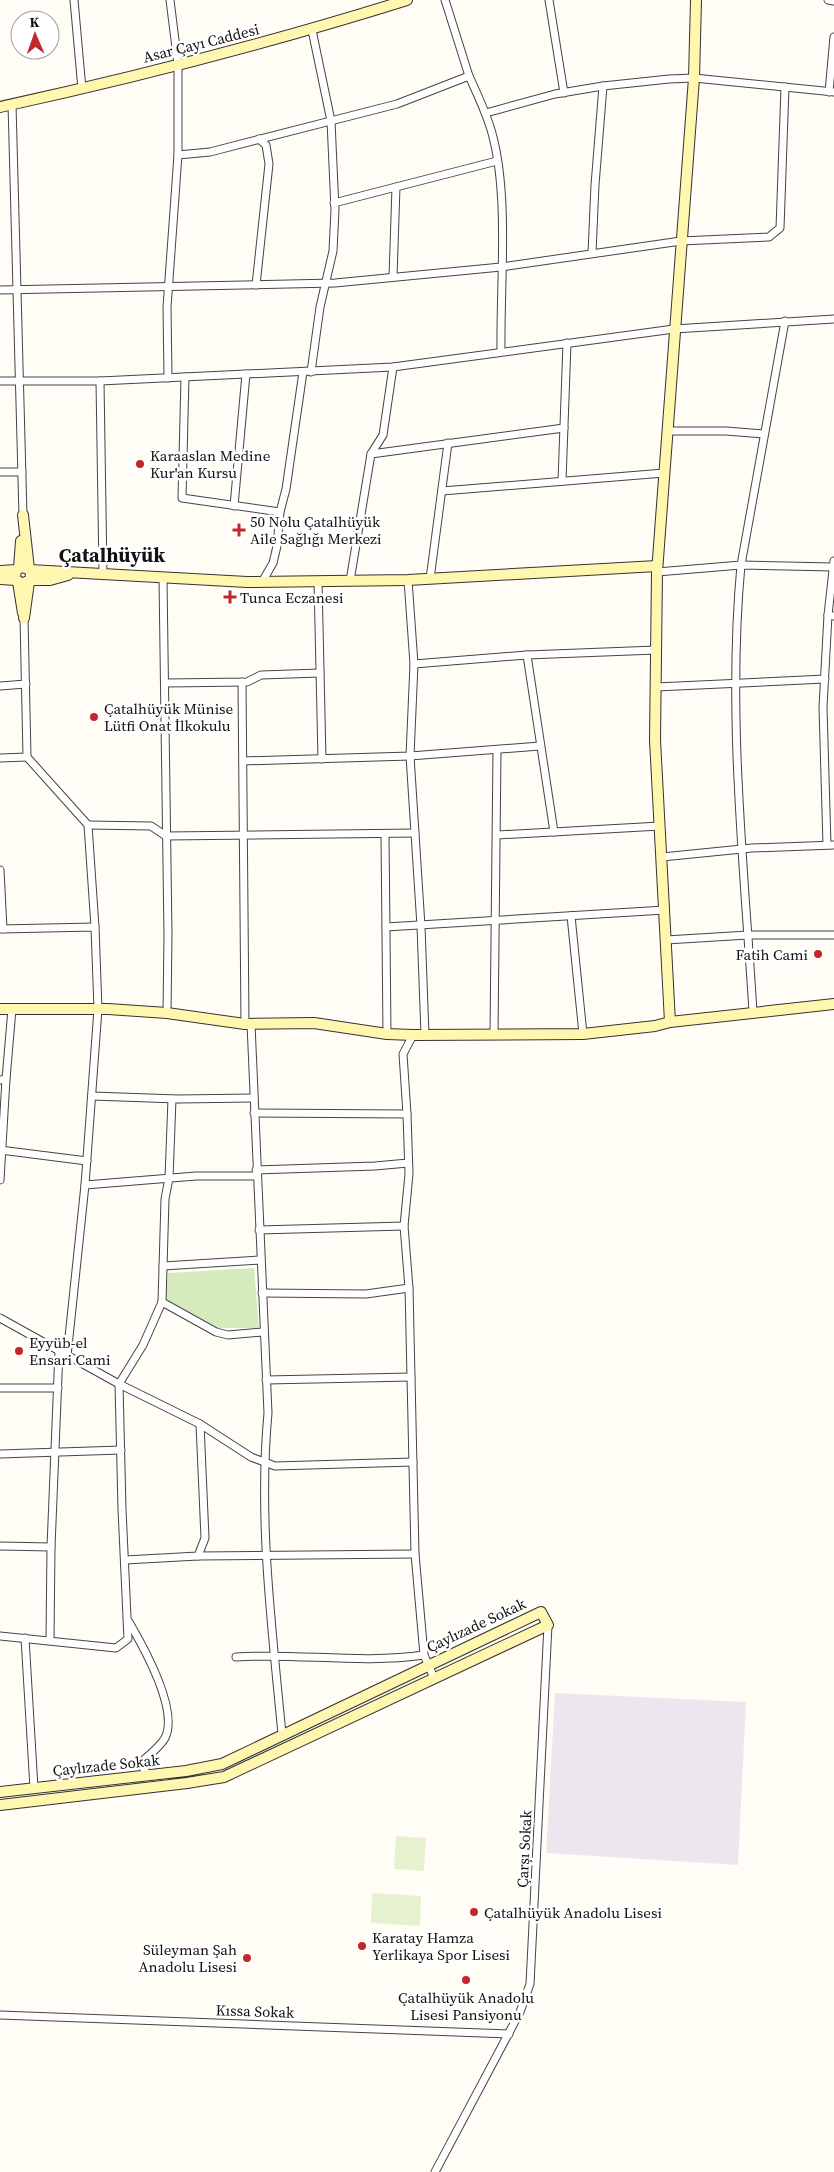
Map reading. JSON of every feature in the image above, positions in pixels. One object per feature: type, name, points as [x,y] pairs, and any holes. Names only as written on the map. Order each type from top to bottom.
[{"type":"street","points":[[74,0],[82,89]]},
{"type":"street","points":[[168,378],[167,307],[178,155],[178,64],[170,0]]},
{"type":"street","name":"Asar Çayı Caddesi","points":[[0,107],[82,89],[312,30],[407,0]]},
{"type":"street","points":[[445,0],[469,76],[486,113],[500,179],[501,351]]},
{"type":"street","points":[[548,0],[564,93]]},
{"type":"street","points":[[670,1022],[655,740],[657,569],[694,78],[696,0]]},
{"type":"street","points":[[828,0],[834,1]]},
{"type":"street","points":[[311,372],[320,307],[327,284],[333,251],[334,203],[331,121],[312,30]]},
{"type":"street","points":[[486,113],[564,93],[603,86],[694,78],[832,92],[834,37]]},
{"type":"street","points":[[178,155],[210,152],[397,104],[469,76]]},
{"type":"street","points":[[592,253],[603,86]]},
{"type":"street","points":[[0,290],[327,284],[501,267],[682,241],[769,237],[777,232],[780,220],[785,87]]},
{"type":"street","points":[[12,104],[15,290],[20,381],[27,757],[88,825],[95,927],[98,1008],[86,1185],[66,1356]]},
{"type":"street","points":[[256,285],[268,164],[266,145],[259,139]]},
{"type":"street","points":[[334,203],[497,161]]},
{"type":"street","points":[[393,277],[396,188]]},
{"type":"street","points":[[0,381],[100,381],[393,367],[674,329],[834,319]]},
{"type":"street","points":[[753,1012],[737,744],[737,607],[741,565],[785,321]]},
{"type":"street","points":[[562,481],[567,343]]},
{"type":"street","points":[[350,581],[371,454],[382,435],[393,367]]},
{"type":"street","points":[[262,582],[273,563],[303,372]]},
{"type":"street","points":[[234,506],[246,374]]},
{"type":"street","points":[[185,377],[182,498],[280,512]]},
{"type":"street","points":[[100,381],[103,574]]},
{"type":"street","points":[[371,454],[564,428]]},
{"type":"street","points":[[668,431],[726,430],[764,434]]},
{"type":"street","points":[[430,579],[448,443]]},
{"type":"street","points":[[0,472],[22,472]]},
{"type":"street","points":[[442,491],[664,474]]},
{"type":"street","points":[[662,857],[742,849],[831,845],[823,707],[834,561]]},
{"type":"street","points":[[0,571],[50,580],[74,574],[103,574],[262,582],[408,580],[741,565],[833,566]]},
{"type":"street","points":[[0,579],[23,575]]},
{"type":"street","points":[[163,578],[166,684],[167,1012]]},
{"type":"street","points":[[408,580],[414,664],[410,756],[421,926],[424,1035]]},
{"type":"street","points":[[318,581],[322,758]]},
{"type":"street","points":[[414,664],[527,655],[656,650]]},
{"type":"street","points":[[527,655],[554,832]]},
{"type":"street","points":[[166,684],[242,682],[261,675],[320,673]]},
{"type":"street","points":[[656,687],[825,678]]},
{"type":"street","points":[[242,682],[243,836],[248,1024],[254,1098],[268,1413],[263,1462],[266,1557],[282,1734]]},
{"type":"street","points":[[0,686],[26,684]]},
{"type":"street","points":[[243,761],[410,756],[540,746]]},
{"type":"street","points":[[494,1035],[497,921],[497,750]]},
{"type":"street","points":[[0,758],[27,757]]},
{"type":"street","points":[[88,825],[151,826],[166,836],[415,833]]},
{"type":"street","points":[[497,835],[660,826]]},
{"type":"street","points":[[385,834],[387,1034]]},
{"type":"street","points":[[0,870],[1,929],[95,927]]},
{"type":"street","points":[[386,927],[665,910]]},
{"type":"street","points":[[571,916],[583,1034]]},
{"type":"street","points":[[666,940],[748,935],[834,935]]},
{"type":"street","points":[[0,1009],[98,1008],[167,1012],[248,1024],[314,1023],[387,1034],[494,1035],[583,1034],[753,1012],[834,1004]]},
{"type":"street","points":[[0,1180],[3,1080],[12,1009]]},
{"type":"street","points":[[413,1035],[403,1054],[408,1163],[404,1226],[409,1288],[415,1554],[426,1660],[434,1678]]},
{"type":"street","points":[[92,1096],[172,1099],[254,1098]]},
{"type":"street","points":[[0,1636],[116,1648],[128,1639],[119,1384],[143,1345],[162,1302],[165,1199],[169,1178],[172,1099]]},
{"type":"street","points":[[254,1114],[406,1114]]},
{"type":"street","points":[[1,1150],[87,1161]]},
{"type":"street","points":[[86,1185],[408,1163]]},
{"type":"street","points":[[259,1230],[404,1226]]},
{"type":"street","points":[[164,1266],[260,1260]]},
{"type":"street","points":[[262,1293],[366,1294],[409,1288]]},
{"type":"street","points":[[162,1302],[216,1332],[228,1334],[263,1332]]},
{"type":"street","points":[[0,1318],[66,1356],[200,1424],[263,1462],[275,1466],[413,1462]]},
{"type":"street","points":[[50,1640],[54,1453],[59,1351]]},
{"type":"street","points":[[266,1380],[411,1377]]},
{"type":"street","points":[[0,1388],[58,1388]]},
{"type":"street","points":[[198,1556],[206,1538],[200,1424]]},
{"type":"street","points":[[0,1454],[121,1450]]},
{"type":"street","points":[[0,1546],[52,1547]]},
{"type":"street","points":[[125,1560],[198,1556],[266,1557],[415,1554]]},
{"type":"street","name":"Çaylızade Sokak","points":[[0,1792],[197,1770],[222,1764],[426,1660],[541,1612],[548,1625],[219,1778],[0,1805]]},
{"type":"street","points":[[128,1620],[154,1668],[169,1726],[164,1739],[140,1763],[148,1775]]},
{"type":"street","name":"Çarşı Sokak","points":[[435,2172],[509,2034],[526,1997],[532,1970],[548,1625]]},
{"type":"street","points":[[25,1638],[34,1788]]},
{"type":"street","points":[[236,1657],[275,1655],[426,1660]]},
{"type":"street","name":"Kıssa Sokak","points":[[0,2015],[509,2034]]},
{"type":"shaded area","points":[[555,1693],[746,1702],[738,1865],[546,1853]]},
{"type":"green space","points":[[254,1268],[259,1328],[218,1328],[166,1299],[168,1273]]},
{"type":"green space","points":[[396,1836],[426,1838],[424,1871],[394,1869]]},
{"type":"green space","points":[[372,1893],[421,1896],[420,1926],[371,1923]]},
{"type":"place","name":"Karaaslan Medine Kur'an Kursu","points":[[140,464]]},
{"type":"place","name":"50 Nolu Çatalhüyük Aile Sağlığı Merkezi","points":[[239,530]]},
{"type":"place","name":"Tunca Eczanesi","points":[[230,597]]},
{"type":"place","name":"Çatalhüyük Münise Lütfi Onat İlkokulu","points":[[94,717]]},
{"type":"place","name":"Fatih Cami","points":[[818,954]]},
{"type":"place","name":"Eyyüb-el Ensari Cami","points":[[19,1351]]},
{"type":"place","name":"Çatalhüyük Anadolu Lisesi","points":[[474,1912]]},
{"type":"place","name":"Karatay Hamza Yerlikaya Spor Lisesi","points":[[362,1946]]},
{"type":"place","name":"Süleyman Şah Anadolu Lisesi","points":[[247,1958]]},
{"type":"place","name":"Çatalhüyük Anadolu Lisesi Pansiyonu","points":[[466,1980]]},
{"type":"district","name":"Çatalhüyük","points":[[112,555]]}]
